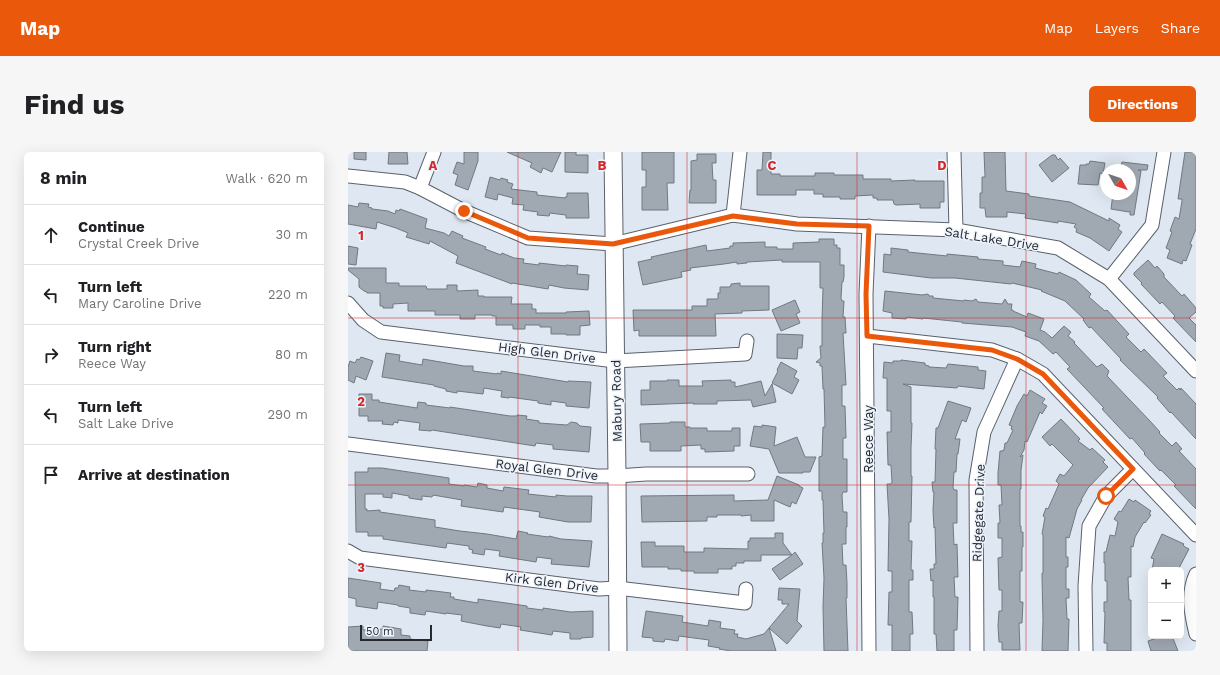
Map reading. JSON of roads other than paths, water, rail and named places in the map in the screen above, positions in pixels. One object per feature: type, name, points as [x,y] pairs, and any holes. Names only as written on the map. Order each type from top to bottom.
[{"type":"main road","name":"Mabury Road","points":[[613,152],[618,651]]},
{"type":"street","points":[[420,188],[434,152]]},
{"type":"street","points":[[733,216],[740,152]]},
{"type":"street","points":[[954,152],[956,230]]},
{"type":"street","points":[[1109,279],[1152,225],[1160,153]]},
{"type":"street","name":"Salt Lake Drive","points":[[348,176],[405,182],[420,188],[464,211],[528,238],[613,244],[733,216],[797,224],[956,230],[1058,248],[1109,279],[1196,371]]},
{"type":"street","name":"Reece Way","points":[[869,226],[866,294],[869,651]]},
{"type":"street","name":"High Glen Drive","points":[[348,303],[363,320],[381,332],[615,361],[745,354],[747,341]]},
{"type":"street","points":[[867,336],[992,350],[1017,359],[1043,374],[1196,535]]},
{"type":"street","name":"Ridgegate Drive","points":[[977,651],[976,480],[984,432],[1017,359]]},
{"type":"street","name":"Royal Glen Drive","points":[[348,444],[596,476],[646,474],[748,474]]},
{"type":"street","points":[[1086,651],[1085,586],[1089,526],[1106,496],[1133,469]]},
{"type":"street","name":"Kirk Glen Drive","points":[[348,552],[360,558],[600,589],[617,588],[745,603],[746,589]]},
{"type":"street","points":[[1196,574],[1193,580],[1190,606],[1196,634]]}]
